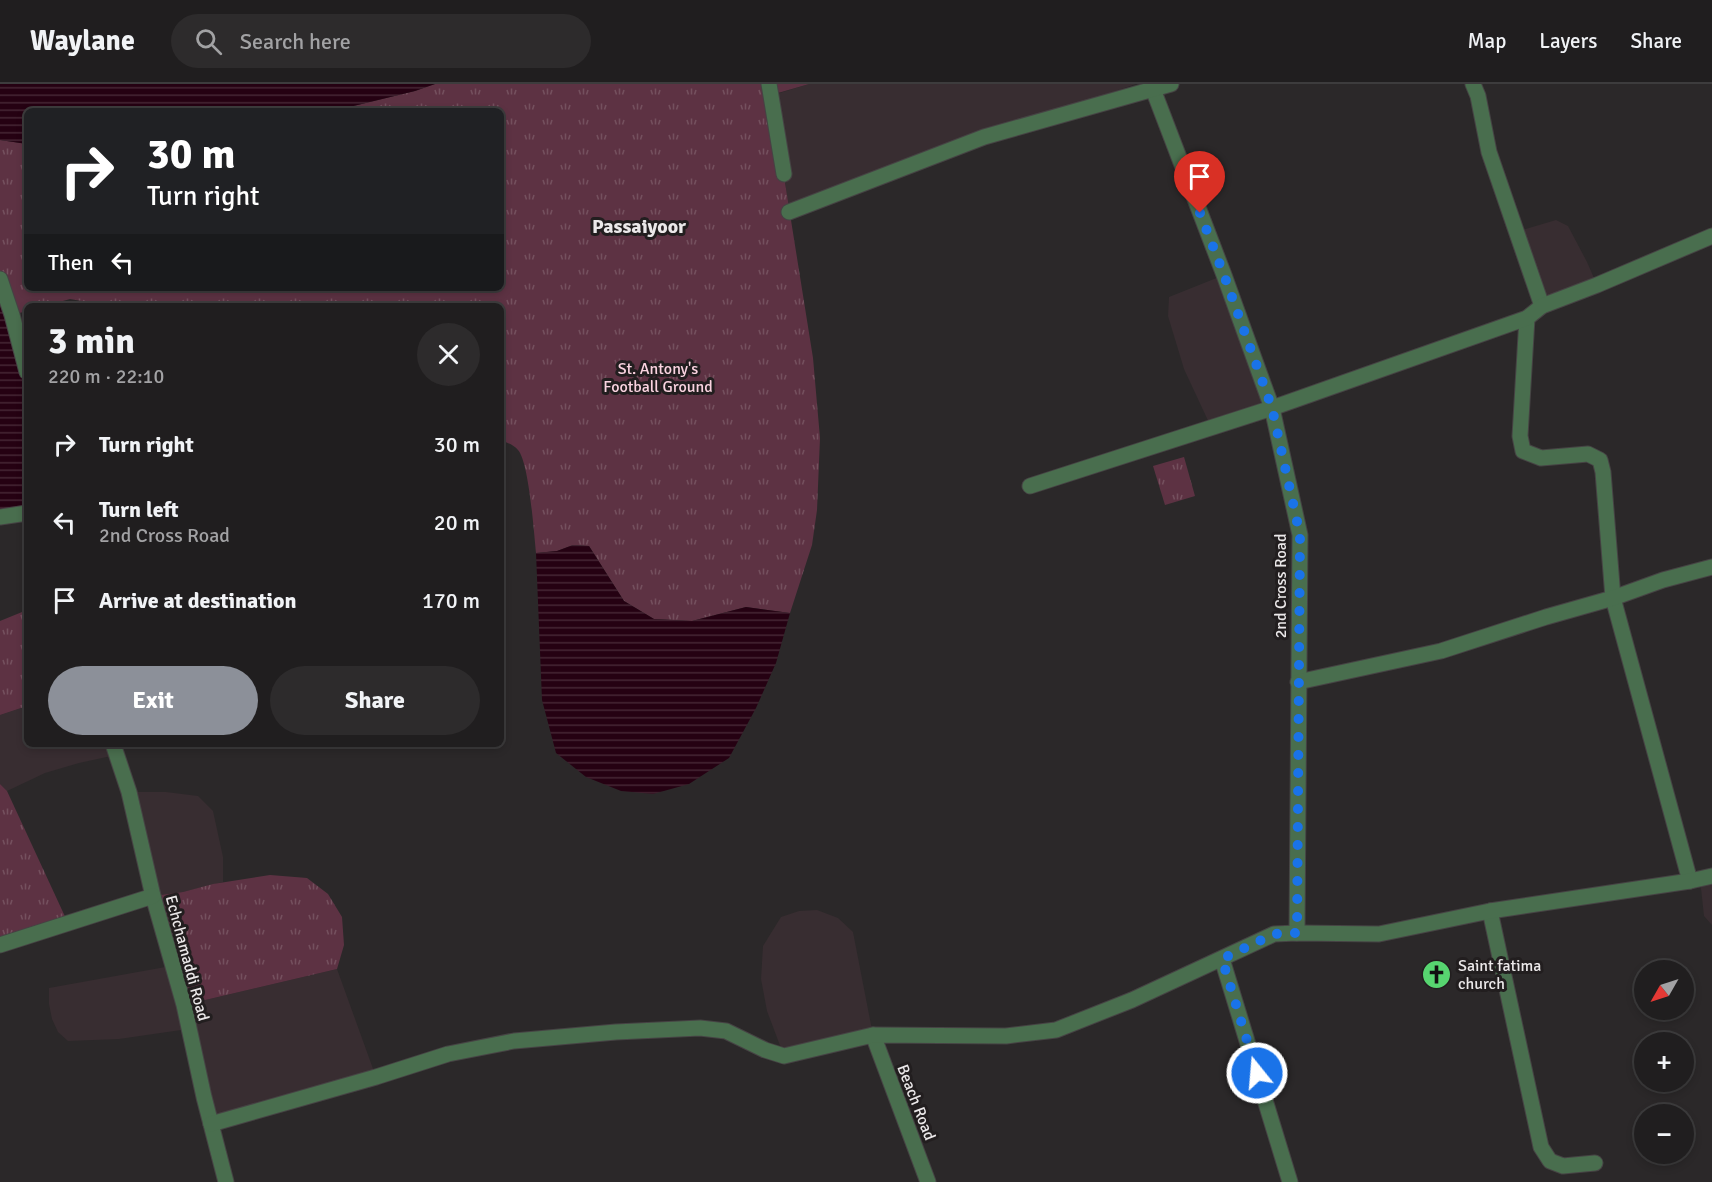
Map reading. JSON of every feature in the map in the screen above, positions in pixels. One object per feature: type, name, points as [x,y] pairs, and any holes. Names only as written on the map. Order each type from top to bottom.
[{"type":"street","points":[[769,84],[784,174]]},
{"type":"street","points":[[789,212],[984,137],[1151,87],[1171,84]]},
{"type":"street","points":[[1473,84],[1478,96],[1489,152],[1542,306]]},
{"type":"street","name":"2nd Cross Road","points":[[1151,87],[1224,275],[1272,408],[1300,535],[1297,933]]},
{"type":"street","points":[[1030,486],[1272,408],[1527,318],[1542,306],[1712,236]]},
{"type":"street","points":[[0,279],[24,361]]},
{"type":"street","points":[[1527,318],[1520,436],[1523,451],[1541,458],[1588,454],[1600,460],[1603,472],[1613,598],[1690,881]]},
{"type":"street","points":[[0,517],[24,513]]},
{"type":"street","points":[[1298,682],[1441,651],[1613,598],[1663,580],[1712,567]]},
{"type":"street","name":"Echchamaddi Road","points":[[114,747],[129,792],[153,896],[184,1005],[226,1182]]},
{"type":"street","points":[[211,1124],[448,1054],[514,1041],[616,1032],[700,1028],[726,1031],[765,1050],[784,1056],[873,1035],[1006,1036],[1056,1030],[1132,1000],[1274,934],[1379,934],[1490,911],[1712,876]]},
{"type":"street","points":[[0,945],[153,896]]},
{"type":"street","points":[[1490,911],[1541,1147],[1550,1161],[1563,1166],[1595,1163]]},
{"type":"street","points":[[1222,959],[1290,1182]]},
{"type":"street","name":"Beach Road","points":[[873,1035],[928,1182]]},
{"type":"shaded area","points":[[0,84],[435,84],[345,108],[24,108],[24,144],[0,140]]},
{"type":"shaded area","points":[[809,84],[1136,84],[984,137],[789,212],[770,96]]},
{"type":"shaded area","points":[[1556,220],[1568,226],[1597,285],[1542,306],[1516,232]]},
{"type":"shaded area","points":[[1224,275],[1272,408],[1211,427],[1184,369],[1168,316],[1169,297]]},
{"type":"shaded area","points":[[0,279],[24,362],[24,513],[0,517]]},
{"type":"shaded area","points":[[573,545],[589,546],[624,601],[654,619],[692,621],[746,607],[790,613],[776,663],[756,708],[729,758],[689,784],[653,794],[621,791],[586,777],[556,753],[542,700],[536,553],[557,551]]},
{"type":"shaded area","points":[[24,707],[24,747],[114,747],[116,755],[45,773],[7,791],[0,784],[0,715]]},
{"type":"shaded area","points":[[129,792],[166,792],[198,796],[213,811],[223,857],[223,882],[183,892],[153,896]]},
{"type":"shaded area","points":[[1712,876],[1712,925],[1704,916],[1700,879]]},
{"type":"shaded area","points":[[817,910],[838,918],[853,932],[873,1035],[784,1056],[767,1011],[761,979],[763,946],[781,917],[799,911]]},
{"type":"shaded area","points":[[171,966],[184,1005],[337,969],[376,1077],[211,1124],[188,1029],[119,1039],[68,1041],[58,1032],[52,1019],[49,988]]},
{"type":"green space","name":"St. Antony's Football Ground","points":[[435,84],[809,84],[771,95],[813,358],[820,438],[817,510],[812,545],[790,613],[746,607],[692,621],[654,619],[624,601],[589,546],[573,545],[557,551],[536,553],[530,499],[522,457],[518,450],[504,442],[504,303],[93,303],[70,299],[56,303],[24,303],[24,312],[12,315],[0,279],[0,140],[24,144],[24,291],[504,291],[504,108],[345,108]]},
{"type":"green space","points":[[1184,457],[1195,496],[1165,505],[1153,466]]},
{"type":"green space","points":[[24,611],[24,707],[0,715],[0,621]]},
{"type":"green space","points":[[0,784],[7,791],[68,923],[0,945]]},
{"type":"green space","points":[[270,875],[307,878],[328,894],[342,917],[344,945],[337,969],[184,1005],[153,896]]},
{"type":"place","name":"Saint fatima church","points":[[1437,974]]},
{"type":"district","name":"Passaiyoor","points":[[639,226]]},
{"type":"route","points":[[1200,213],[1272,408],[1300,535],[1297,933],[1274,934],[1222,959],[1257,1073]]}]
